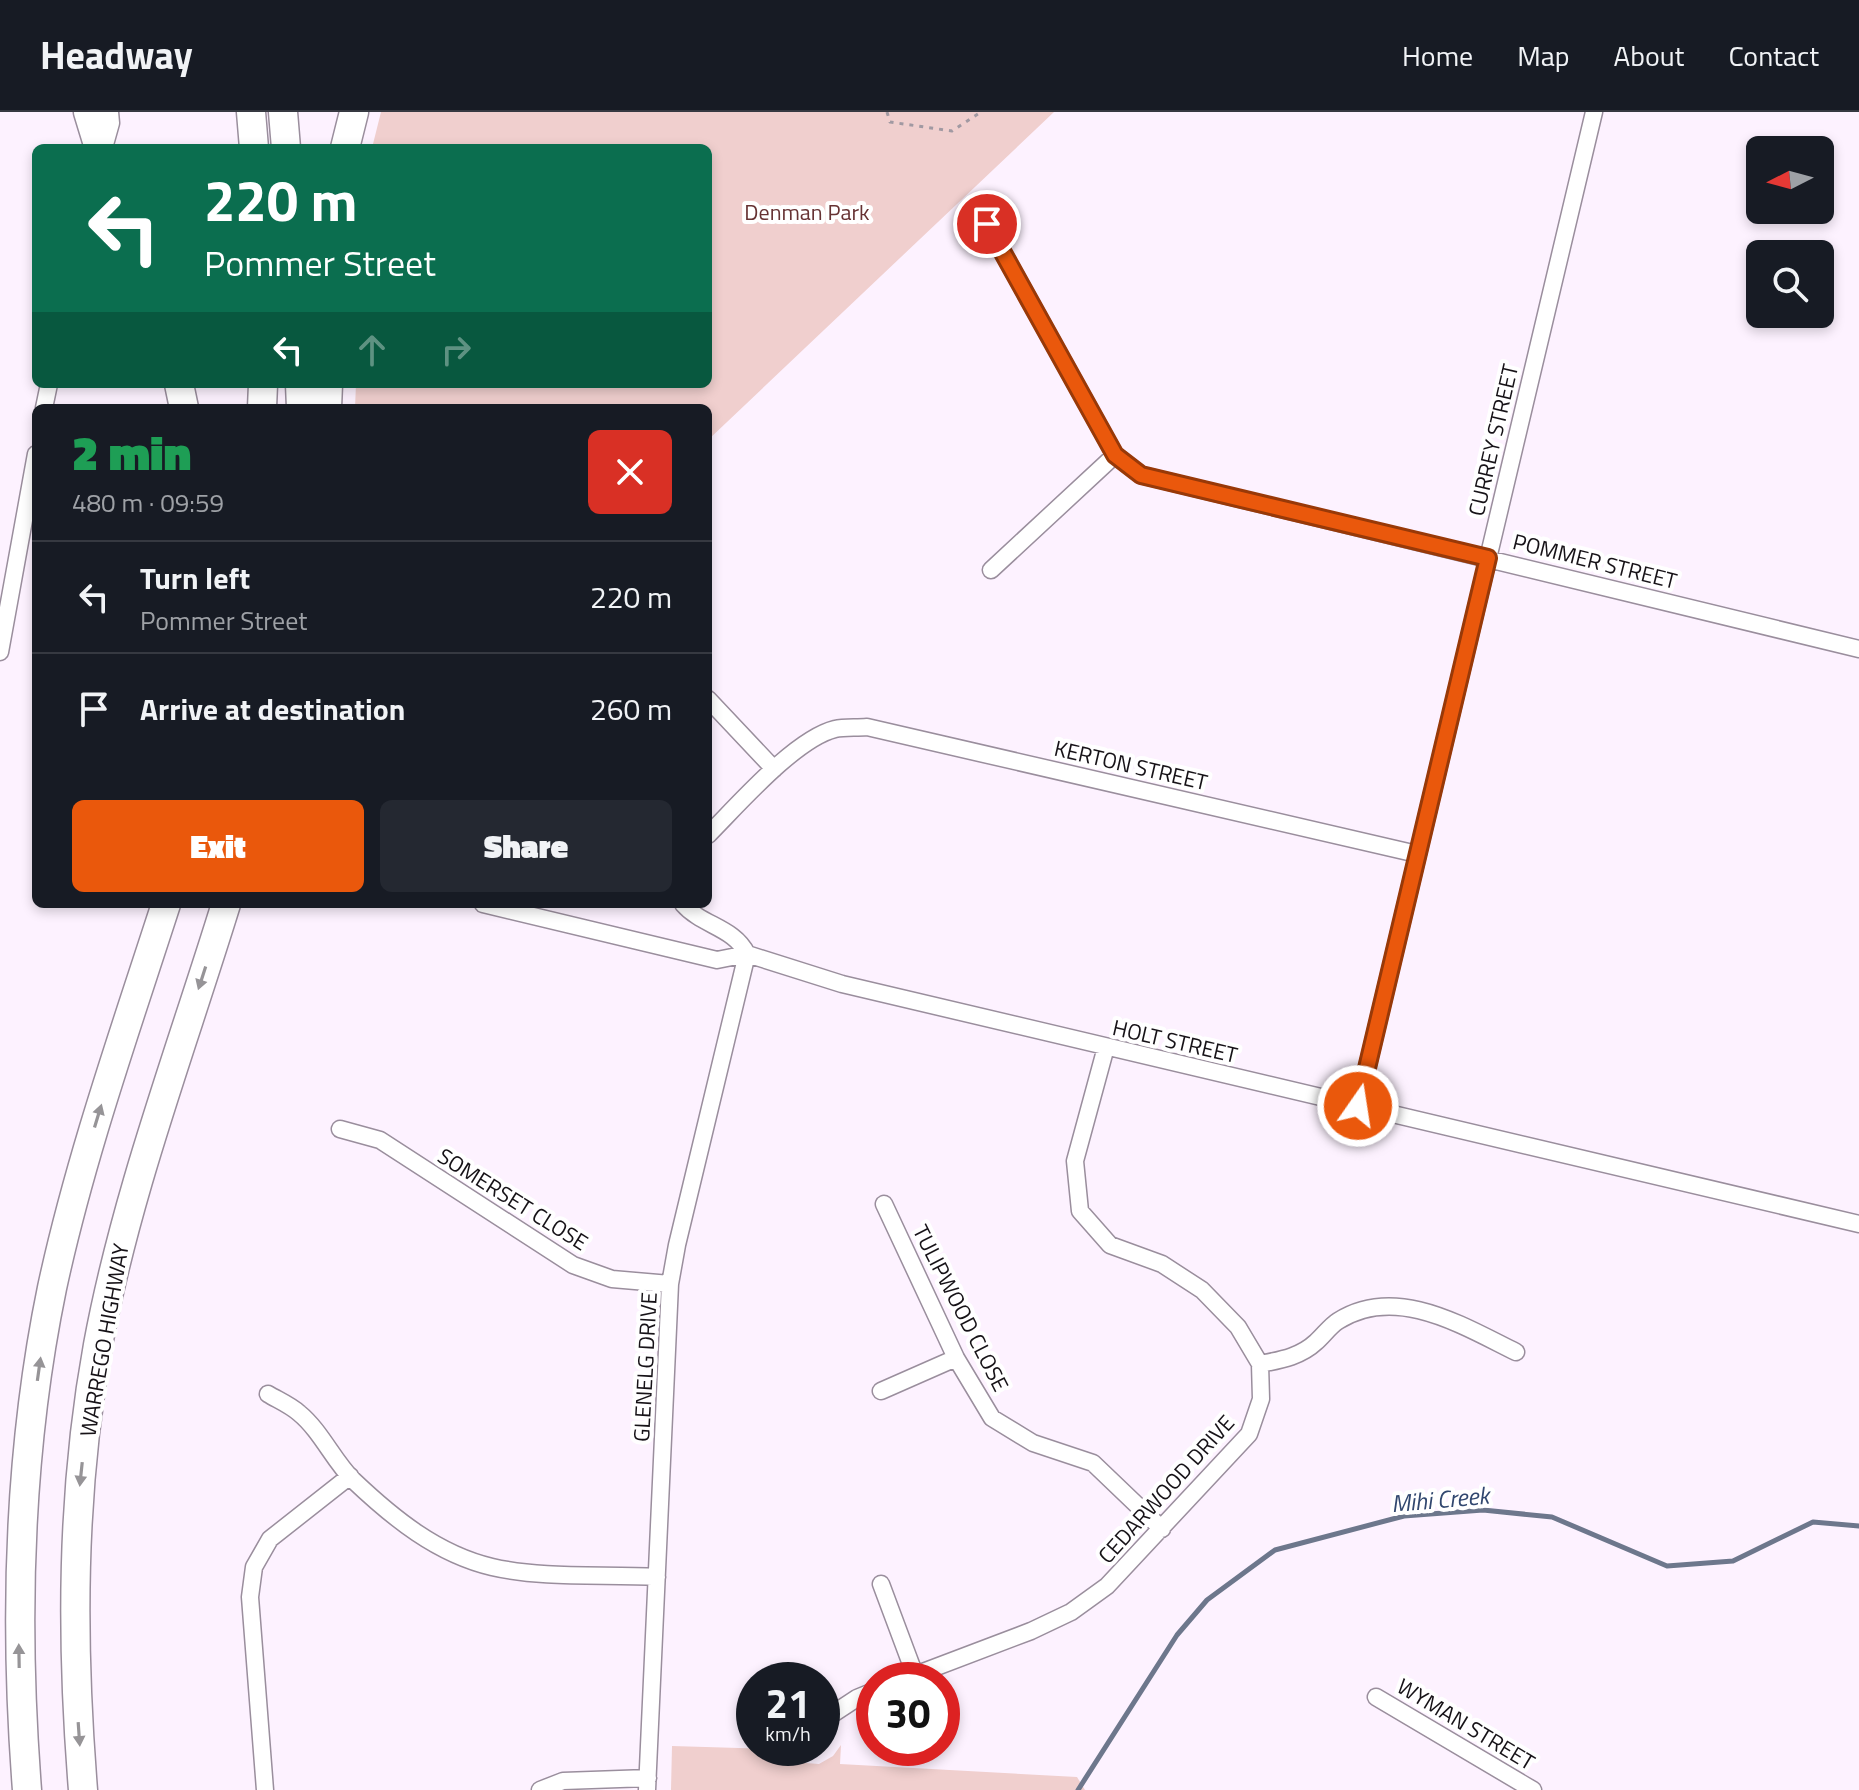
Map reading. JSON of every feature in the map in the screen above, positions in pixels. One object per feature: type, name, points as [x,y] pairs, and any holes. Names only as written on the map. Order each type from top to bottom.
[{"type":"highway","points":[[251,112],[254,144]]},
{"type":"highway","points":[[283,112],[286,144]]},
{"type":"highway","points":[[346,144],[354,112]]},
{"type":"highway","points":[[27,1790],[19,1605],[25,1484],[42,1348],[52,1288],[76,1194],[165,908]]},
{"type":"highway","name":"WARREGO HIGHWAY","points":[[83,1790],[76,1688],[75,1553],[80,1481],[98,1345],[130,1205],[225,908]]},
{"type":"street","name":"CURREY STREET","points":[[1358,1106],[1594,112]]},
{"type":"street","points":[[89,144],[101,124]]},
{"type":"street","name":"POMMER STREET","points":[[987,224],[1115,455],[1141,475],[1859,649]]},
{"type":"street","points":[[991,570],[1115,455]]},
{"type":"street","points":[[0,652],[32,476]]},
{"type":"street","points":[[712,703],[774,769],[712,831]]},
{"type":"street","name":"KERTON STREET","points":[[774,769],[807,743],[834,729],[867,727],[1417,854]]},
{"type":"street","name":"HOLT STREET","points":[[500,908],[717,960],[747,954],[829,981],[1859,1224]]},
{"type":"street","points":[[688,908],[701,920],[734,937],[747,954]]},
{"type":"street","name":"GLENELG DRIVE","points":[[648,1784],[670,1284],[747,954]]},
{"type":"street","points":[[1106,1047],[1075,1161],[1080,1211],[1110,1245],[1162,1264],[1202,1290],[1238,1327],[1260,1364],[1291,1358],[1313,1345],[1337,1321],[1367,1308],[1410,1306],[1471,1329],[1516,1352]]},
{"type":"street","name":"SOMERSET CLOSE","points":[[340,1129],[380,1140],[573,1265],[612,1279],[670,1284]]},
{"type":"street","name":"TULIPWOOD CLOSE","points":[[884,1204],[956,1358],[992,1418],[1033,1443],[1093,1463],[1162,1529]]},
{"type":"street","points":[[881,1391],[956,1358]]},
{"type":"street","name":"CEDARWOOD DRIVE","points":[[950,1662],[1071,1612],[1107,1586],[1249,1434],[1261,1399],[1260,1364]]},
{"type":"street","points":[[268,1394],[300,1413],[350,1476],[415,1533],[455,1554],[489,1566],[517,1571],[657,1577]]},
{"type":"street","points":[[265,1790],[250,1597],[254,1567],[270,1539],[350,1476]]},
{"type":"street","points":[[881,1584],[903,1662]]},
{"type":"street","name":"WYMAN STREET","points":[[1376,1697],[1533,1790]]},
{"type":"street","points":[[540,1790],[563,1781],[648,1784]]},
{"type":"path","points":[[887,112],[890,122],[952,131],[981,112]]},
{"type":"green space","name":"Denman Park","points":[[381,112],[1054,112],[712,436],[712,404],[355,404],[356,388],[712,388],[712,144],[373,144]]},
{"type":"green space","points":[[672,1746],[736,1748],[736,1766],[840,1764],[1077,1777],[1085,1790],[671,1790]]},
{"type":"waterway","name":"Mihi Creek","points":[[1078,1790],[1177,1635],[1207,1600],[1275,1550],[1404,1516],[1483,1510],[1552,1517],[1667,1566],[1733,1561],[1813,1522],[1859,1526]]},
{"type":"route","points":[[987,224],[1115,455],[1141,475],[1488,558],[1358,1106]]}]
